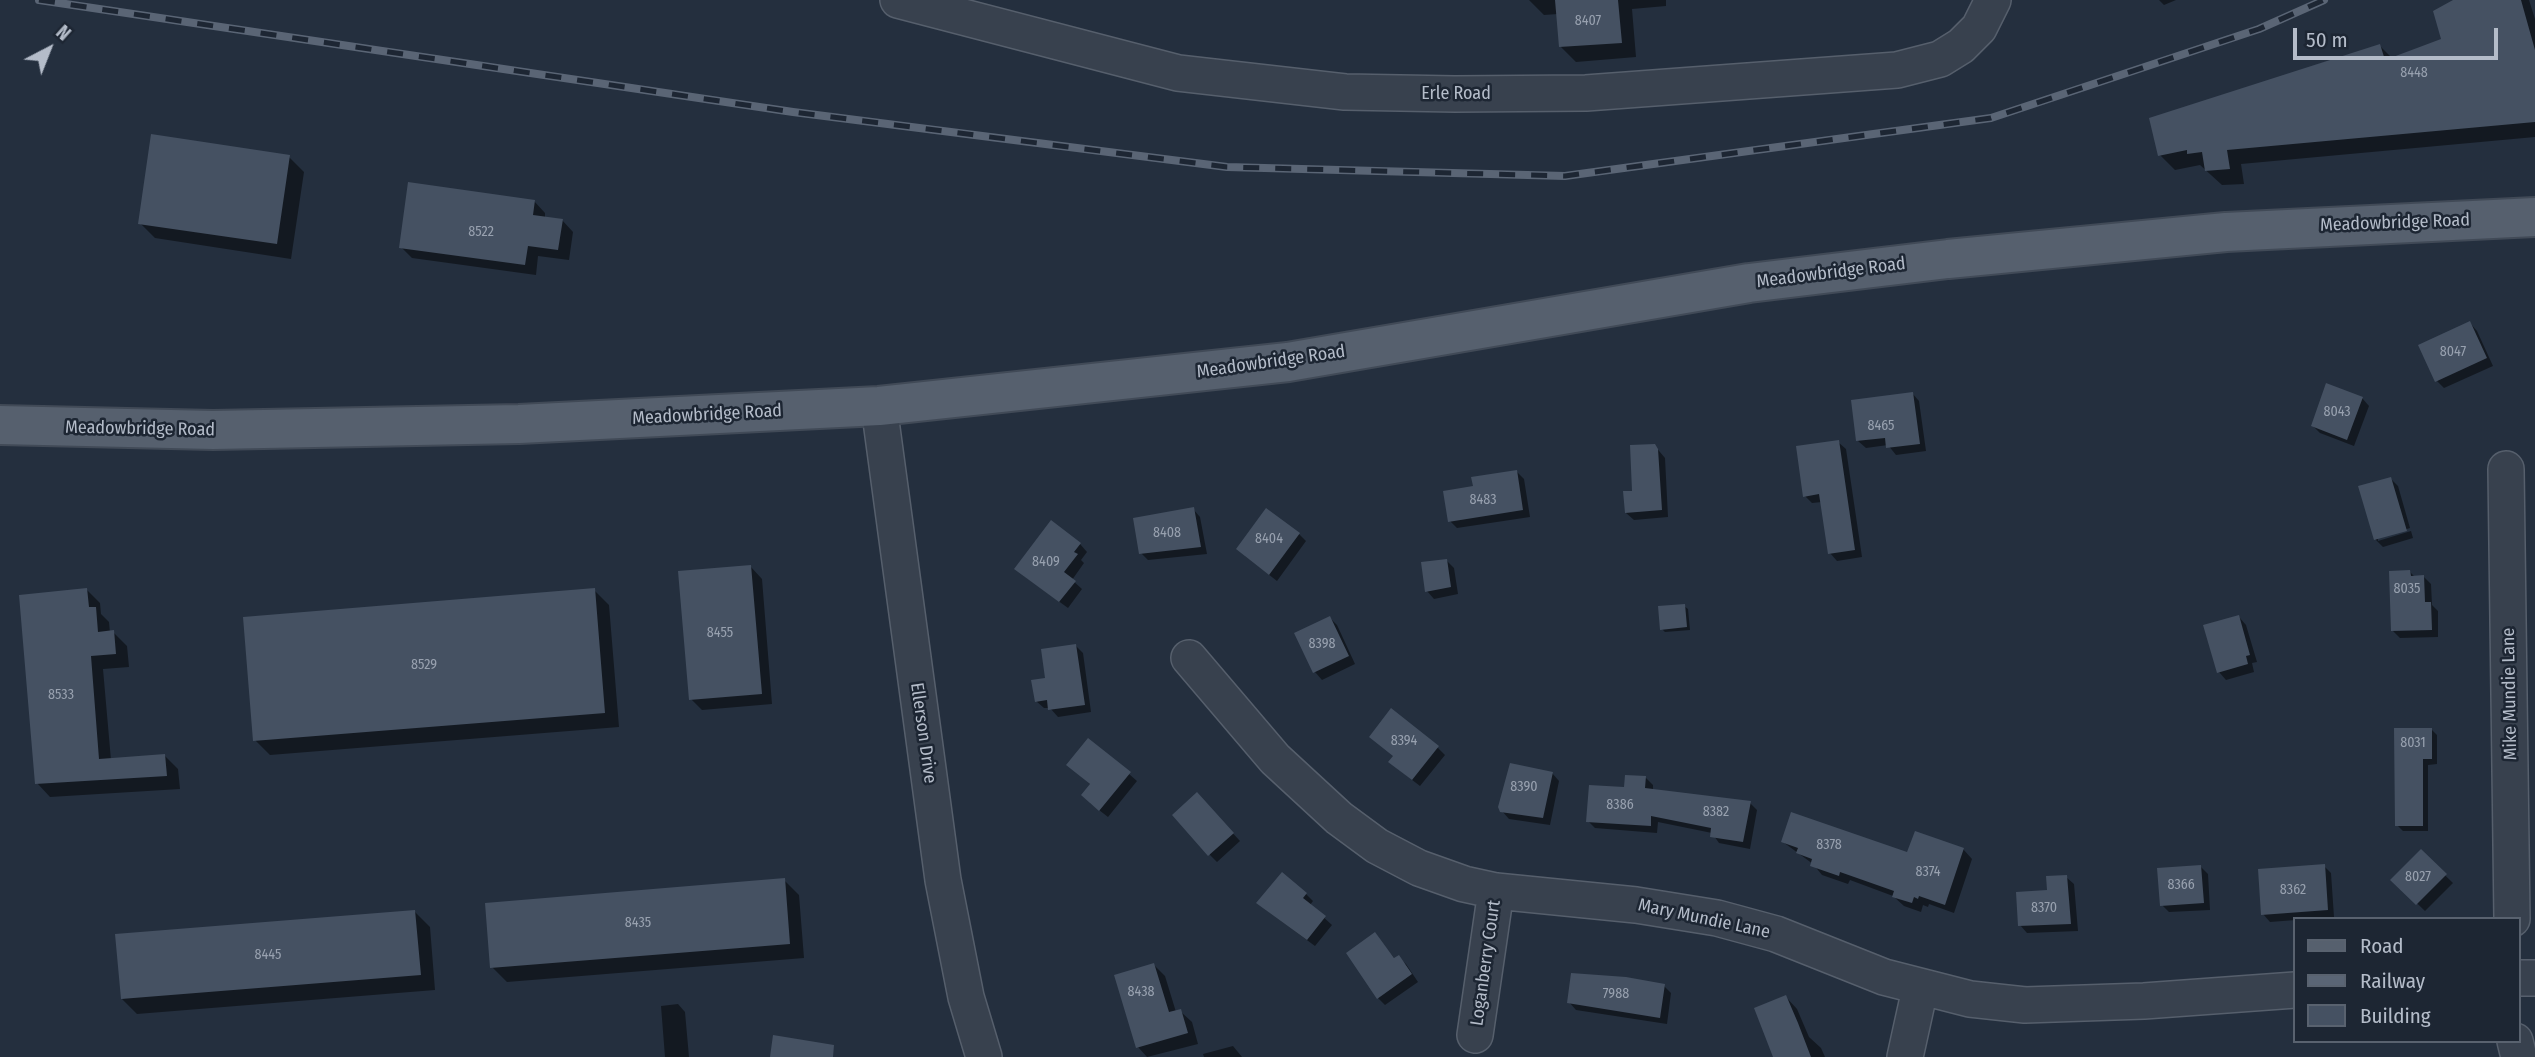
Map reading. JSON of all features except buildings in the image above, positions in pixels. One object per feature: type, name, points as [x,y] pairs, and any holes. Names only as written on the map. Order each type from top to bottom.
[{"type":"main road","name":"Meadowbridge Road","points":[[0,425],[213,430],[519,424],[879,406],[1288,362],[1749,283],[1948,259],[2304,227],[2535,218]]},
{"type":"street","name":"Erle Road","points":[[898,0],[1178,73],[1345,92],[1455,94],[1586,93],[1897,70],[1940,59],[1961,46],[1979,28],[1993,0]]},
{"type":"street","name":"Ellerson Drive","points":[[879,406],[943,880],[966,997],[984,1057]]},
{"type":"street","name":"Mike Mundie Lane","points":[[2506,469],[2512,917]]},
{"type":"street","name":"Mary Mundie Lane","points":[[1189,658],[1267,750],[1339,818],[1377,846],[1419,868],[1496,891],[1636,905],[1717,918],[1776,934],[1920,989],[1970,999],[2025,1005],[2144,1002],[2294,990]]},
{"type":"street","name":"Loganberry Court","points":[[1475,1035],[1496,891]]},
{"type":"street","points":[[1905,1057],[1920,989]]},
{"type":"railway","points":[[39,0],[793,112],[1227,167],[1565,176],[1991,118],[2259,29],[2324,0]]}]
